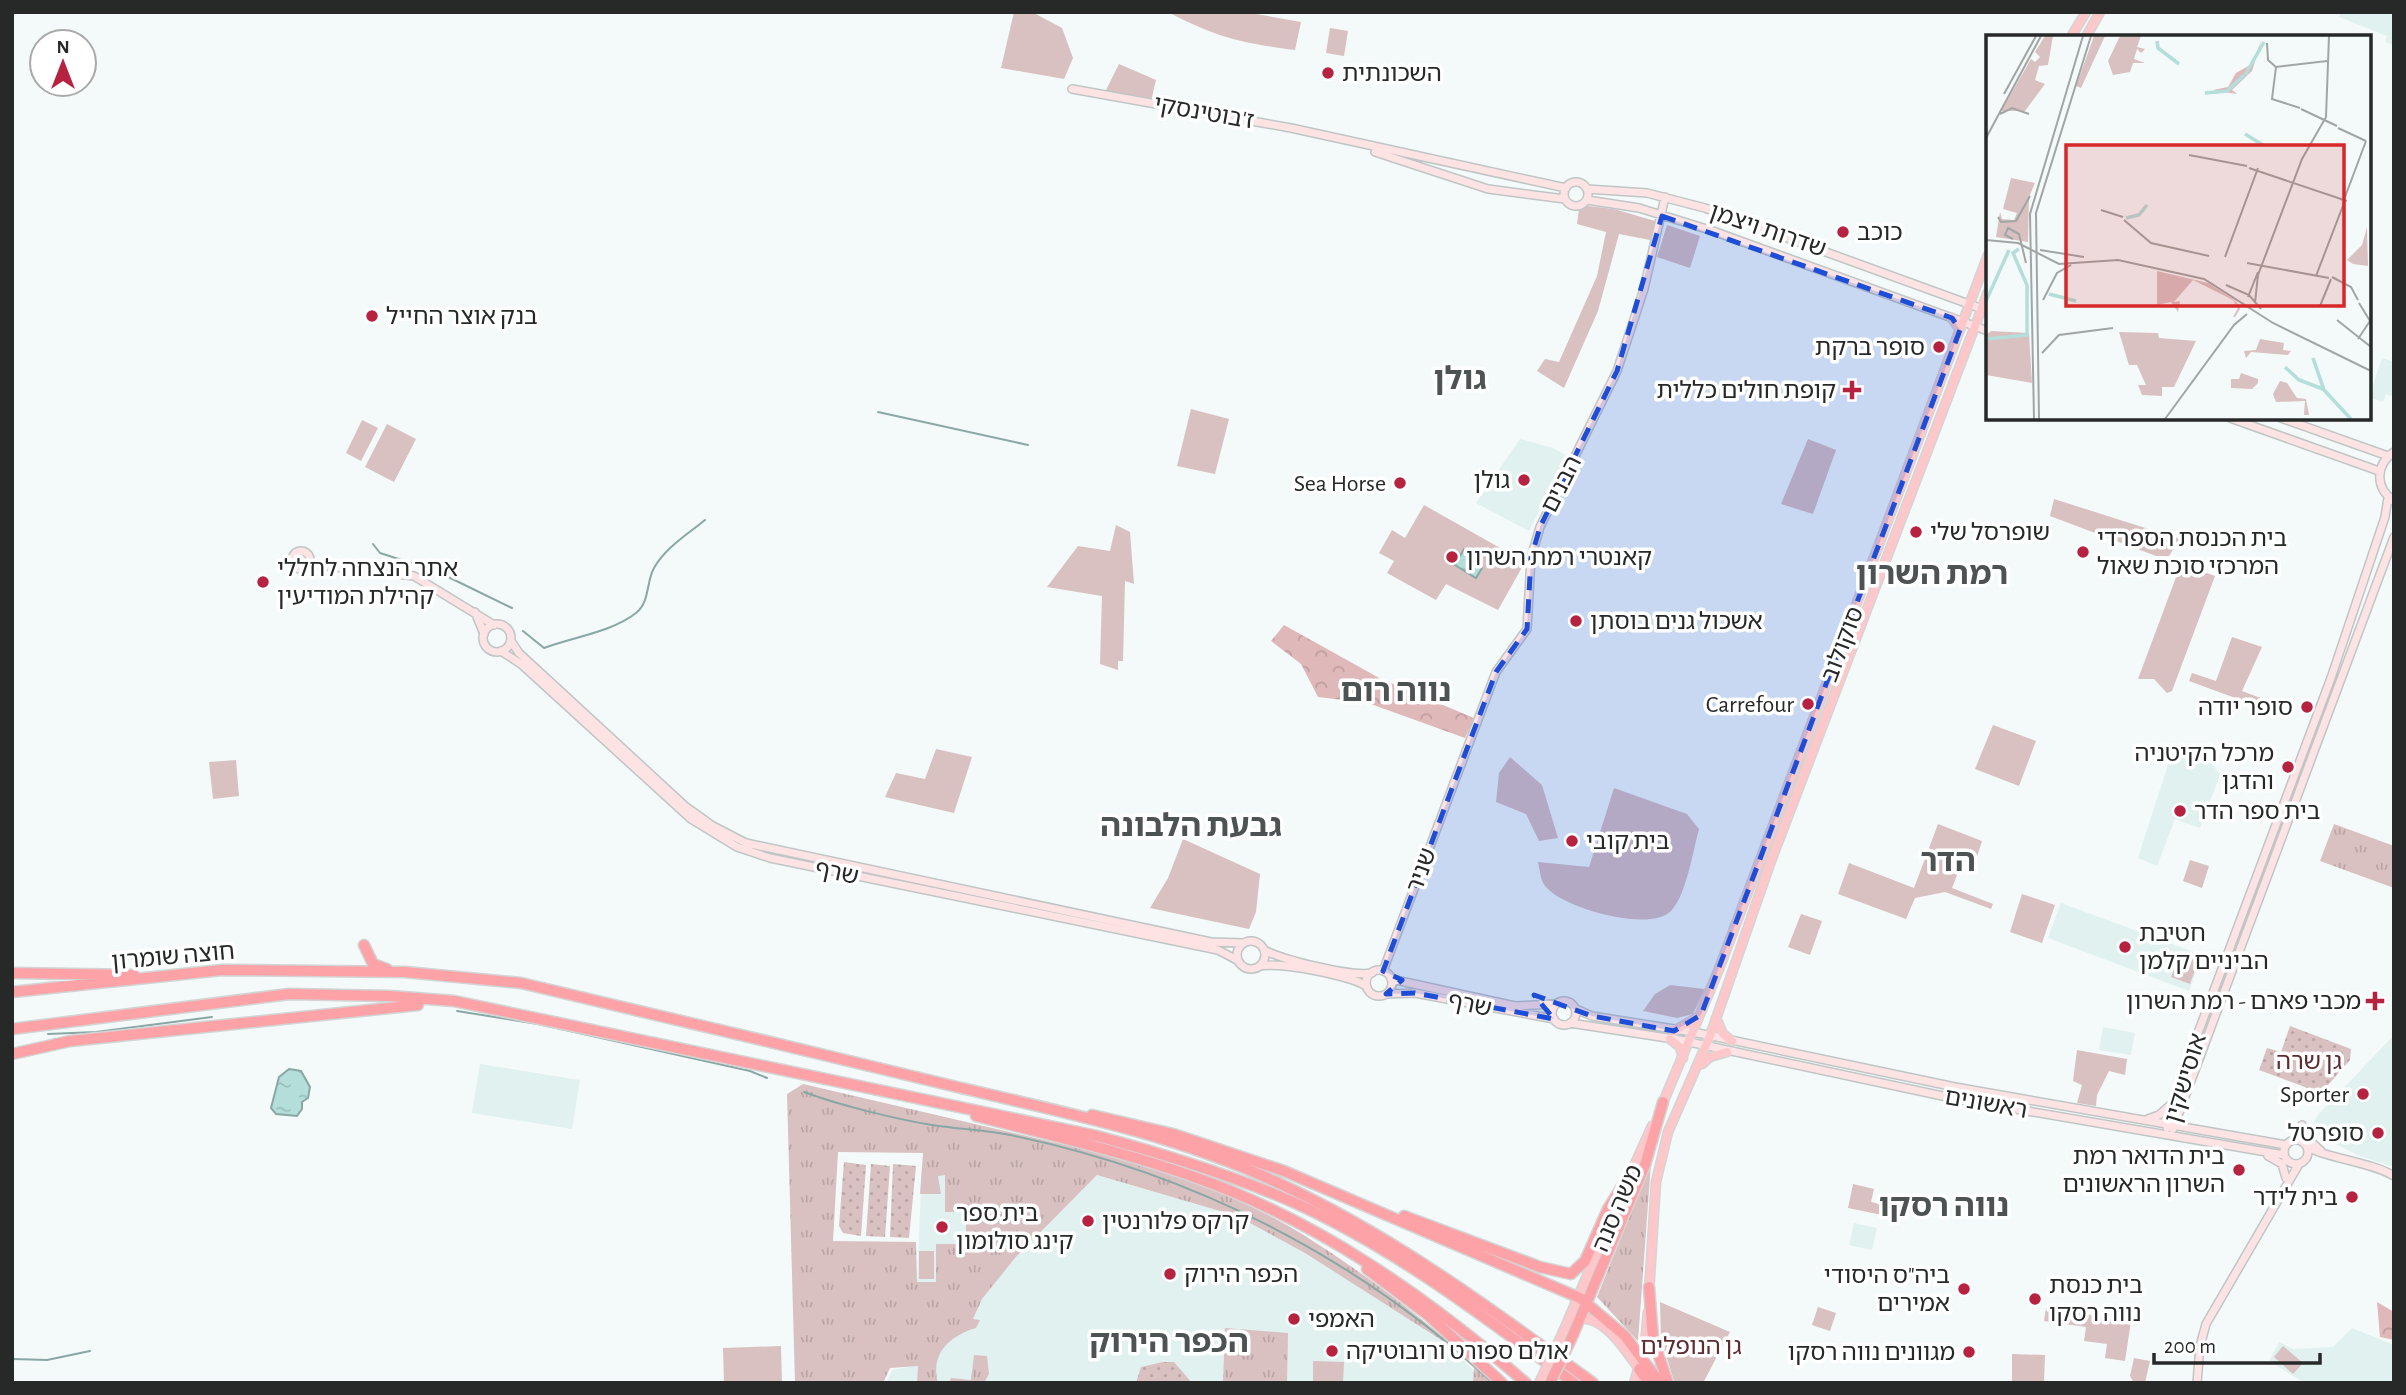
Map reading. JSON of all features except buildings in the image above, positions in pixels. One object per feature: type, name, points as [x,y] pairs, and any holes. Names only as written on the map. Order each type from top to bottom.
[{"type":"highway","points":[[338,971],[360,965],[364,945],[373,964],[405,972],[521,983],[1039,1106],[1186,1147],[1272,1179],[1340,1213],[1444,1275],[1593,1383]]},
{"type":"highway","name":"חוצה שומרון","points":[[12,992],[222,970],[405,972]]},
{"type":"highway","points":[[12,973],[126,975],[222,970]]},
{"type":"highway","points":[[12,1029],[289,994],[390,996],[454,1001],[1097,1136],[1196,1163],[1294,1203],[1418,1271],[1574,1383]]},
{"type":"highway","points":[[12,1054],[70,1041],[407,1004],[511,1012]]},
{"type":"highway","points":[[12,1036],[41,1024]]},
{"type":"highway","points":[[827,1079],[1122,1153],[1199,1178],[1284,1216],[1333,1242],[1433,1307],[1526,1383]]},
{"type":"highway","points":[[1550,1383],[1568,1331],[1581,1318],[1584,1301],[1645,1165],[1663,1102]]},
{"type":"highway","points":[[1039,1106],[1119,1119],[1245,1156],[1370,1206],[1540,1267],[1571,1274],[1585,1261],[1608,1209],[1632,1172]]},
{"type":"highway","points":[[1370,1206],[1584,1301],[1625,1336],[1638,1372],[1649,1383]]},
{"type":"highway","points":[[1333,1242],[1511,1383]]},
{"type":"highway","points":[[1650,1287],[1653,1339],[1668,1383]]},
{"type":"highway","points":[[1428,1315],[1502,1383]]},
{"type":"highway","points":[[1638,1372],[1660,1383]]},
{"type":"main road","points":[[2072,35],[2086,12]]},
{"type":"main road","points":[[2087,35],[2100,12]]},
{"type":"main road","name":"סוקולוב","points":[[1693,1032],[1986,260]]},
{"type":"main road","name":"סוקולוב","points":[[1710,1036],[1771,861],[1976,326],[1985,310]]},
{"type":"main road","points":[[1952,317],[1962,326]]},
{"type":"main road","points":[[1683,1058],[1672,1035],[1701,1015]]},
{"type":"main road","points":[[1716,1017],[1723,1034],[1732,1041]]},
{"type":"main road","name":"משה סנה","points":[[1539,1383],[1584,1301],[1632,1172],[1693,1032]]},
{"type":"main road","name":"משה סנה","points":[[1638,1372],[1650,1287],[1653,1210],[1660,1159],[1668,1132],[1698,1069],[1710,1036]]},
{"type":"main road","points":[[1698,1069],[1710,1057],[1727,1052]]},
{"type":"main road","points":[[1581,1318],[1590,1318],[1605,1328],[1638,1372]]},
{"type":"street","name":"ז'בוטינסקי","points":[[1072,89],[1291,128],[1566,188]]},
{"type":"street","name":"ז'בוטינסקי","points":[[1334,139],[1488,189],[1565,199]]},
{"type":"street","points":[[1577,183],[1587,189],[1587,200],[1578,206],[1565,199],[1566,188],[1577,183]]},
{"type":"street","name":"שדרות ויצמן","points":[[1587,189],[1626,190],[1665,197],[1724,214],[1985,310]]},
{"type":"street","name":"הבנים","points":[[1459,768],[1496,672],[1527,629],[1531,558],[1540,527],[1617,371],[1644,289],[1665,197]]},
{"type":"street","name":"שדרות ויצמן","points":[[1587,200],[1615,202],[1662,216],[1788,257],[1952,317]]},
{"type":"street","points":[[1962,326],[1976,326],[1986,330]]},
{"type":"street","points":[[2236,420],[2379,471]]},
{"type":"street","points":[[2287,420],[2391,454],[2379,471],[2379,481],[2391,499]]},
{"type":"street","name":"אוסישקין","points":[[2171,1125],[2175,1100],[2243,906],[2331,678],[2391,499]]},
{"type":"street","name":"אוסישקין","points":[[2168,1135],[2394,537]]},
{"type":"street","points":[[309,564],[402,573],[432,585],[474,611],[494,625],[507,628],[511,641],[501,651],[488,648],[474,611]]},
{"type":"street","points":[[484,634],[494,625]]},
{"type":"street","name":"שרף","points":[[511,641],[519,653],[680,801],[713,826],[747,843],[1211,942],[1243,943]]},
{"type":"street","name":"שרף","points":[[501,651],[521,664],[681,811],[737,847],[793,863],[1218,950],[1237,960]]},
{"type":"street","name":"שניר","points":[[1382,971],[1459,768]]},
{"type":"street","points":[[2243,906],[2250,922]]},
{"type":"street","points":[[1254,941],[1264,950],[1358,974],[1382,971],[1391,979],[1391,988],[1386,994],[1375,996],[1367,987],[1354,980],[1273,963],[1246,968],[1237,960],[1238,948],[1243,943],[1254,941]]},
{"type":"street","points":[[1258,967],[1264,961],[1264,950]]},
{"type":"street","points":[[1367,987],[1372,973]]},
{"type":"street","name":"שרף","points":[[1391,979],[1515,1006],[1556,1004]]},
{"type":"street","name":"שרף","points":[[1386,994],[1415,993],[1554,1019]]},
{"type":"street","points":[[1689,1043],[1672,1035],[1592,1016],[1567,1003],[1556,1004],[1552,1009],[1554,1019],[1560,1023],[1672,1035],[1693,1032]]},
{"type":"street","points":[[1570,1023],[1577,1016],[1576,1009]]},
{"type":"street","name":"ראשונים","points":[[1693,1032],[1955,1087],[2286,1145]]},
{"type":"street","name":"ראשונים","points":[[1689,1043],[1965,1100],[2254,1150],[2285,1158]]},
{"type":"street","points":[[2142,1120],[2159,1115],[2175,1100]]},
{"type":"street","points":[[2302,1125],[2308,1139],[2328,1155]]},
{"type":"street","points":[[2285,1188],[2286,1145],[2296,1140],[2328,1155],[2349,1158],[2394,1176]]},
{"type":"street","points":[[2197,1383],[2200,1346],[2206,1324],[2308,1153],[2306,1145]]},
{"type":"street","points":[[2254,1150],[2279,1161],[2285,1169],[2286,1178]]},
{"type":"street","points":[[2285,1158],[2302,1162],[2328,1155]]},
{"type":"highlighted area","points":[[1662,216],[1952,318],[1960,330],[1701,1015],[1674,1031],[1592,1016],[1534,995],[1554,1019],[1514,1014],[1415,993],[1386,994],[1402,980],[1383,971],[1496,672],[1527,629],[1531,558],[1540,527],[1617,371]]},
{"type":"shaded area","points":[[2341,12],[2394,12],[2394,45],[2385,42],[2387,36],[2339,17]]},
{"type":"shaded area","points":[[2382,358],[2394,362],[2394,397],[2386,394],[2383,402],[2371,398]]},
{"type":"shaded area","name":"גולן","points":[[1520,439],[1553,448],[1568,456],[1529,531],[1476,503]]},
{"type":"shaded area","name":"בית ספר הדר","points":[[2173,749],[2212,764],[2220,775],[2200,828],[2175,819],[2157,866],[2138,858]]},
{"type":"shaded area","name":"חטיבת הביניים קלמן","points":[[2061,903],[2202,955],[2189,991],[2048,938]]},
{"type":"shaded area","points":[[2103,1027],[2135,1033],[2131,1055],[2099,1050]]},
{"type":"shaded area","points":[[2394,1035],[2394,1167],[2357,1155],[2309,1130],[2318,1115]]},
{"type":"shaded area","points":[[480,1064],[580,1080],[572,1129],[472,1113]]},
{"type":"shaded area","name":"בית ספר קינג סולומון","points":[[922,1169],[965,1176],[966,1244],[936,1282],[917,1282]]},
{"type":"shaded area","name":"הכפר הירוק","points":[[1097,1175],[1237,1216],[1305,1253],[1446,1343],[1486,1383],[886,1383],[892,1370],[919,1365],[973,1320],[982,1299],[1009,1265]]},
{"type":"shaded area","points":[[1854,1223],[1877,1228],[1872,1250],[1849,1245]]},
{"type":"shaded area","points":[[2352,1328],[2394,1345],[2394,1383],[2305,1383],[2269,1361],[2279,1342],[2293,1349],[2333,1347]]},
{"type":"green space","points":[[1014,12],[1032,12],[1062,28],[1073,58],[1064,79],[1001,68]]},
{"type":"green space","points":[[1168,12],[1245,12],[1301,22],[1295,50],[1230,38]]},
{"type":"green space","points":[[1330,28],[1348,31],[1344,56],[1326,53]]},
{"type":"green space","points":[[1119,64],[1156,80],[1151,101],[1105,92]]},
{"type":"green space","points":[[1588,206],[1614,209],[1655,221],[1650,240],[1619,234],[1598,311],[1564,388],[1537,371],[1545,359],[1559,362],[1597,276],[1606,232],[1577,224],[1579,209]]},
{"type":"green space","points":[[1667,225],[1700,236],[1690,268],[1657,257]]},
{"type":"green space","points":[[1191,409],[1229,419],[1215,474],[1177,466]]},
{"type":"green space","points":[[362,420],[378,428],[361,461],[346,453]]},
{"type":"green space","points":[[387,424],[416,439],[394,482],[365,467]]},
{"type":"green space","points":[[1808,439],[1836,450],[1813,514],[1781,504]]},
{"type":"green space","points":[[2054,499],[2180,539],[2169,556],[2156,556],[2050,516]]},
{"type":"green space","name":"קאנטרי רמת השרון","points":[[1424,505],[1525,562],[1498,610],[1446,584],[1436,600],[1387,573],[1394,561],[1379,553],[1392,530],[1405,538]]},
{"type":"green space","points":[[1116,525],[1130,532],[1134,584],[1125,581],[1123,661],[1118,661],[1118,670],[1100,664],[1102,596],[1047,587],[1078,546],[1110,551]]},
{"type":"green space","points":[[2181,564],[2215,576],[2172,691],[2167,693],[2154,679],[2138,679]]},
{"type":"green space","points":[[1284,625],[1381,679],[1474,718],[1465,738],[1368,703],[1318,697],[1301,664],[1271,641]]},
{"type":"green space","points":[[2232,637],[2262,647],[2242,691],[2271,702],[2268,710],[2189,681],[2192,673],[2216,681]]},
{"type":"green space","points":[[1993,725],[2036,741],[2019,786],[1975,769]]},
{"type":"green space","points":[[936,749],[972,757],[954,813],[885,797],[896,773],[925,779]]},
{"type":"green space","points":[[1510,757],[1542,785],[1558,838],[1539,841],[1526,814],[1496,802],[1499,773]]},
{"type":"green space","points":[[236,760],[239,796],[213,799],[209,762]]},
{"type":"green space","points":[[1614,788],[1687,814],[1699,829],[1681,895],[1671,911],[1660,917],[1627,919],[1587,910],[1555,895],[1541,879],[1538,862],[1589,867]]},
{"type":"green space","points":[[1938,824],[1982,841],[1975,863],[1963,860],[1952,888],[1993,904],[1991,909],[1945,892],[1915,898],[1906,919],[1838,894],[1849,863],[1914,888]]},
{"type":"green space","points":[[2334,824],[2394,846],[2394,888],[2320,861]]},
{"type":"green space","points":[[1183,839],[1260,874],[1256,912],[1249,929],[1150,908],[1168,878]]},
{"type":"green space","points":[[2190,860],[2209,866],[2202,888],[2183,881]]},
{"type":"green space","points":[[2022,894],[2055,905],[2042,943],[2010,932]]},
{"type":"green space","points":[[1801,914],[1822,921],[1810,955],[1788,947]]},
{"type":"green space","points":[[2181,952],[2199,959],[2190,984],[2171,977]]},
{"type":"green space","points":[[1670,985],[1705,989],[1693,1014],[1677,1018],[1643,1011],[1655,994]]},
{"type":"green space","name":"גן שרה","points":[[2290,1026],[2351,1049],[2350,1060],[2321,1093],[2259,1070],[2267,1048],[2281,1052]]},
{"type":"green space","points":[[2077,1050],[2127,1059],[2125,1075],[2109,1071],[2097,1095],[2096,1106],[2077,1103],[2082,1085],[2073,1081]]},
{"type":"green space","points":[[803,1084],[1104,1154],[1155,1169],[1231,1197],[1302,1234],[1353,1268],[1426,1323],[1496,1383],[1473,1383],[1474,1368],[1446,1343],[1305,1253],[1237,1216],[1097,1175],[1015,1258],[982,1299],[973,1319],[980,1320],[976,1328],[950,1341],[944,1348],[937,1363],[938,1383],[917,1383],[918,1366],[890,1368],[883,1383],[795,1383],[787,1094]],"holes":[[[838,1152],[923,1153],[920,1194],[941,1194],[938,1176],[945,1175],[945,1212],[966,1212],[966,1244],[936,1244],[936,1282],[917,1282],[916,1242],[833,1241]]]},
{"type":"green space","points":[[844,1162],[866,1165],[861,1236],[843,1233],[839,1226]]},
{"type":"green space","points":[[1651,1163],[1638,1341],[1597,1297]]},
{"type":"green space","points":[[871,1164],[890,1166],[885,1237],[866,1236]]},
{"type":"green space","points":[[893,1164],[916,1166],[909,1238],[890,1237]]},
{"type":"green space","points":[[1853,1184],[1874,1189],[1871,1202],[1884,1205],[1882,1215],[1848,1208]]},
{"type":"green space","points":[[919,1251],[934,1251],[934,1279],[919,1279]]},
{"type":"green space","name":"גן הנופלים","points":[[1660,1302],[1730,1332],[1703,1383],[1674,1381],[1661,1339]]},
{"type":"green space","points":[[2377,1302],[2394,1312],[2394,1340],[2380,1337]]},
{"type":"green space","points":[[1818,1307],[1836,1313],[1830,1331],[1812,1325]]},
{"type":"green space","points":[[2046,1308],[2131,1321],[2125,1361],[2105,1358],[2107,1344],[2084,1341],[2086,1327],[2044,1321]]},
{"type":"green space","points":[[1225,1328],[1288,1333],[1287,1383],[1223,1383]]},
{"type":"green space","points":[[781,1346],[782,1383],[724,1383],[723,1348]]},
{"type":"green space","points":[[2283,1346],[2303,1363],[2293,1374],[2274,1357]]},
{"type":"green space","points":[[2012,1354],[2045,1355],[2044,1382],[2012,1381]]},
{"type":"green space","points":[[974,1355],[987,1356],[989,1374],[984,1383],[942,1383],[950,1381],[951,1378],[971,1380]]},
{"type":"green space","points":[[2134,1358],[2150,1361],[2145,1383],[2134,1383],[2130,1376]]},
{"type":"green space","points":[[1313,1361],[1344,1362],[1343,1383],[1313,1381]]},
{"type":"green space","points":[[1174,1362],[1192,1383],[1136,1383],[1141,1367]]},
{"type":"water","points":[[1464,549],[1473,554],[1468,563],[1482,568],[1476,578],[1455,565]]},
{"type":"water","points":[[289,1069],[301,1071],[310,1087],[308,1098],[302,1102],[302,1109],[297,1116],[276,1114],[271,1108],[279,1077]]},
{"type":"waterway","points":[[878,412],[1028,445]]},
{"type":"waterway","points":[[523,631],[544,648],[604,630],[626,620],[644,603],[652,574],[664,554],[705,520]]},
{"type":"waterway","points":[[373,544],[380,553],[436,571],[512,608]]},
{"type":"waterway","points":[[457,1011],[538,1024],[750,1071],[767,1078]]},
{"type":"waterway","points":[[48,1034],[96,1032],[212,1017]]},
{"type":"waterway","points":[[804,1092],[850,1107],[901,1119],[1010,1135],[1077,1151],[1143,1172],[1207,1197],[1269,1226],[1329,1259],[1386,1296],[1441,1338],[1493,1383]]},
{"type":"waterway","points":[[12,1359],[47,1360],[90,1351]]},
{"type":"place","name":"השכונתית","points":[[1328,73]]},
{"type":"place","name":"כוכב","points":[[1843,232]]},
{"type":"place","name":"בנק אוצר החייל","points":[[372,316]]},
{"type":"place","name":"סופר ברקת","points":[[1939,347]]},
{"type":"place","name":"קופת חולים כללית","points":[[1852,390]]},
{"type":"place","name":"גולן","points":[[1524,480]]},
{"type":"place","name":"Sea Horse","points":[[1400,483]]},
{"type":"place","name":"שופרסל שלי","points":[[1916,532]]},
{"type":"place","name":"בית הכנסת הספרדי המרכזי סוכת שאול","points":[[2083,552]]},
{"type":"place","name":"קאנטרי רמת השרון","points":[[1452,557]]},
{"type":"place","name":"אתר הנצחה לחללי קהילת המודיעין","points":[[263,582]]},
{"type":"place","name":"אשכול גנים בוסתן","points":[[1576,621]]},
{"type":"place","name":"Carrefour","points":[[1808,704]]},
{"type":"place","name":"סופר יודה","points":[[2307,707]]},
{"type":"place","name":"מרכל הקיטניה והדגן","points":[[2288,767]]},
{"type":"place","name":"בית ספר הדר","points":[[2180,811]]},
{"type":"place","name":"בית קובי","points":[[1572,841]]},
{"type":"place","name":"חטיבת הביניים קלמן","points":[[2125,947]]},
{"type":"place","name":"מכבי פארם - רמת השרון","points":[[2375,1001]]},
{"type":"place","name":"Sporter","points":[[2363,1094]]},
{"type":"place","name":"סופרטל","points":[[2378,1133]]},
{"type":"place","name":"בית הדואר רמת השרון הראשונים","points":[[2239,1170]]},
{"type":"place","name":"בית לידר","points":[[2352,1197]]},
{"type":"place","name":"קרקס פלורנטין","points":[[1088,1221]]},
{"type":"place","name":"בית ספר קינג סולומון","points":[[942,1227]]},
{"type":"place","name":"הכפר הירוק","points":[[1170,1274]]},
{"type":"place","name":"ביה\"ס היסודי אמירים","points":[[1964,1289]]},
{"type":"place","name":"בית כנסת נווה רסקו","points":[[2035,1299]]},
{"type":"place","name":"האמפי","points":[[1294,1319]]},
{"type":"place","name":"אולם ספורט ורובוטיקה","points":[[1332,1351]]},
{"type":"place","name":"מגוונים נווה רסקו","points":[[1969,1352]]},
{"type":"district","name":"גולן","points":[[1460,378]]},
{"type":"district","name":"רמת השרון","points":[[1932,573]]},
{"type":"district","name":"נווה רום","points":[[1396,690]]},
{"type":"district","name":"גבעת הלבונה","points":[[1191,825]]},
{"type":"district","name":"הדר","points":[[1948,860]]},
{"type":"district","name":"נווה רסקו","points":[[1944,1205]]},
{"type":"district","name":"הכפר הירוק","points":[[1169,1341]]}]
